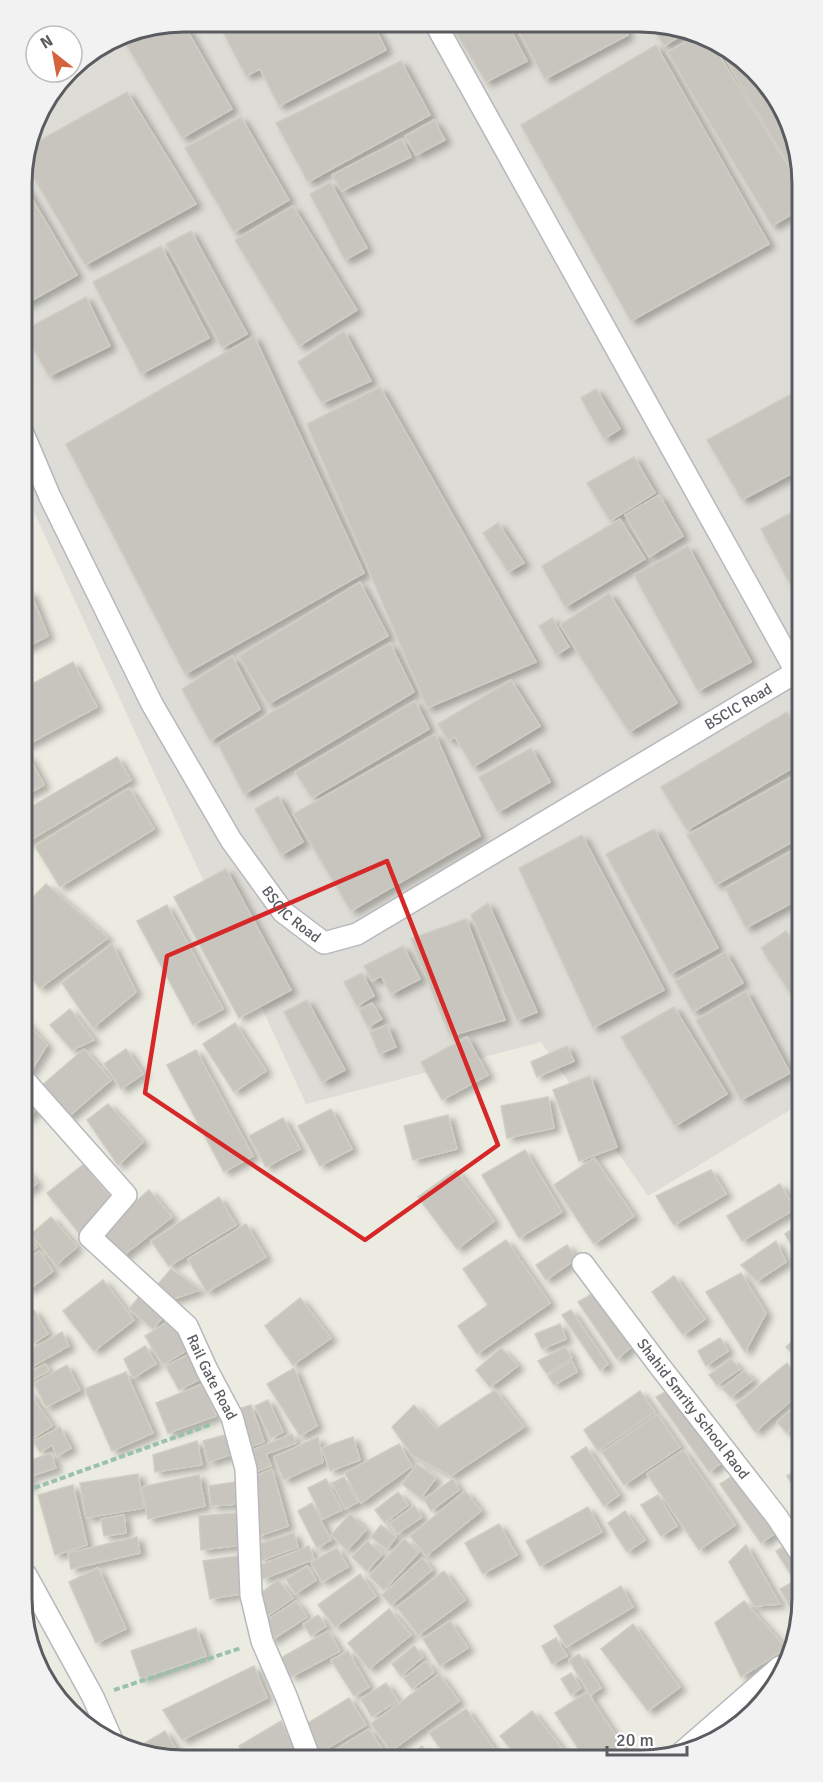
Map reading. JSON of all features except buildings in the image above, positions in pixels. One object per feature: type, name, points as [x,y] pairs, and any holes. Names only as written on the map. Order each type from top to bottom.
[{"type":"street","points":[[440,32],[792,662]]},
{"type":"street","name":"BSCIC Road","points":[[32,455],[50,497],[152,704],[231,840],[283,912],[324,942],[357,934],[792,677]]},
{"type":"street","name":"Rail Gate Road","points":[[32,1089],[126,1195],[90,1237],[187,1326],[207,1371],[232,1417],[246,1469],[251,1595],[262,1641],[306,1750]]},
{"type":"street","name":"Shahid Smrity School Raod","points":[[583,1264],[777,1517],[791,1539]]},
{"type":"street","points":[[32,1586],[93,1697],[108,1730]]},
{"type":"street","points":[[698,1738],[772,1673]]},
{"type":"path","points":[[32,1489],[232,1417]]},
{"type":"path","points":[[93,1697],[262,1641]]},
{"type":"highlighted area","points":[[387,861],[498,1145],[365,1240],[145,1093],[167,956]]},
{"type":"shaded area","points":[[174,32],[649,32],[669,34],[707,47],[740,69],[760,91],[780,125],[786,144],[792,184],[791,1109],[648,1196],[541,1042],[306,1104],[32,508],[32,174],[34,154],[47,116],[63,91],[69,84],[84,84],[84,68],[116,47],[154,34]]}]
